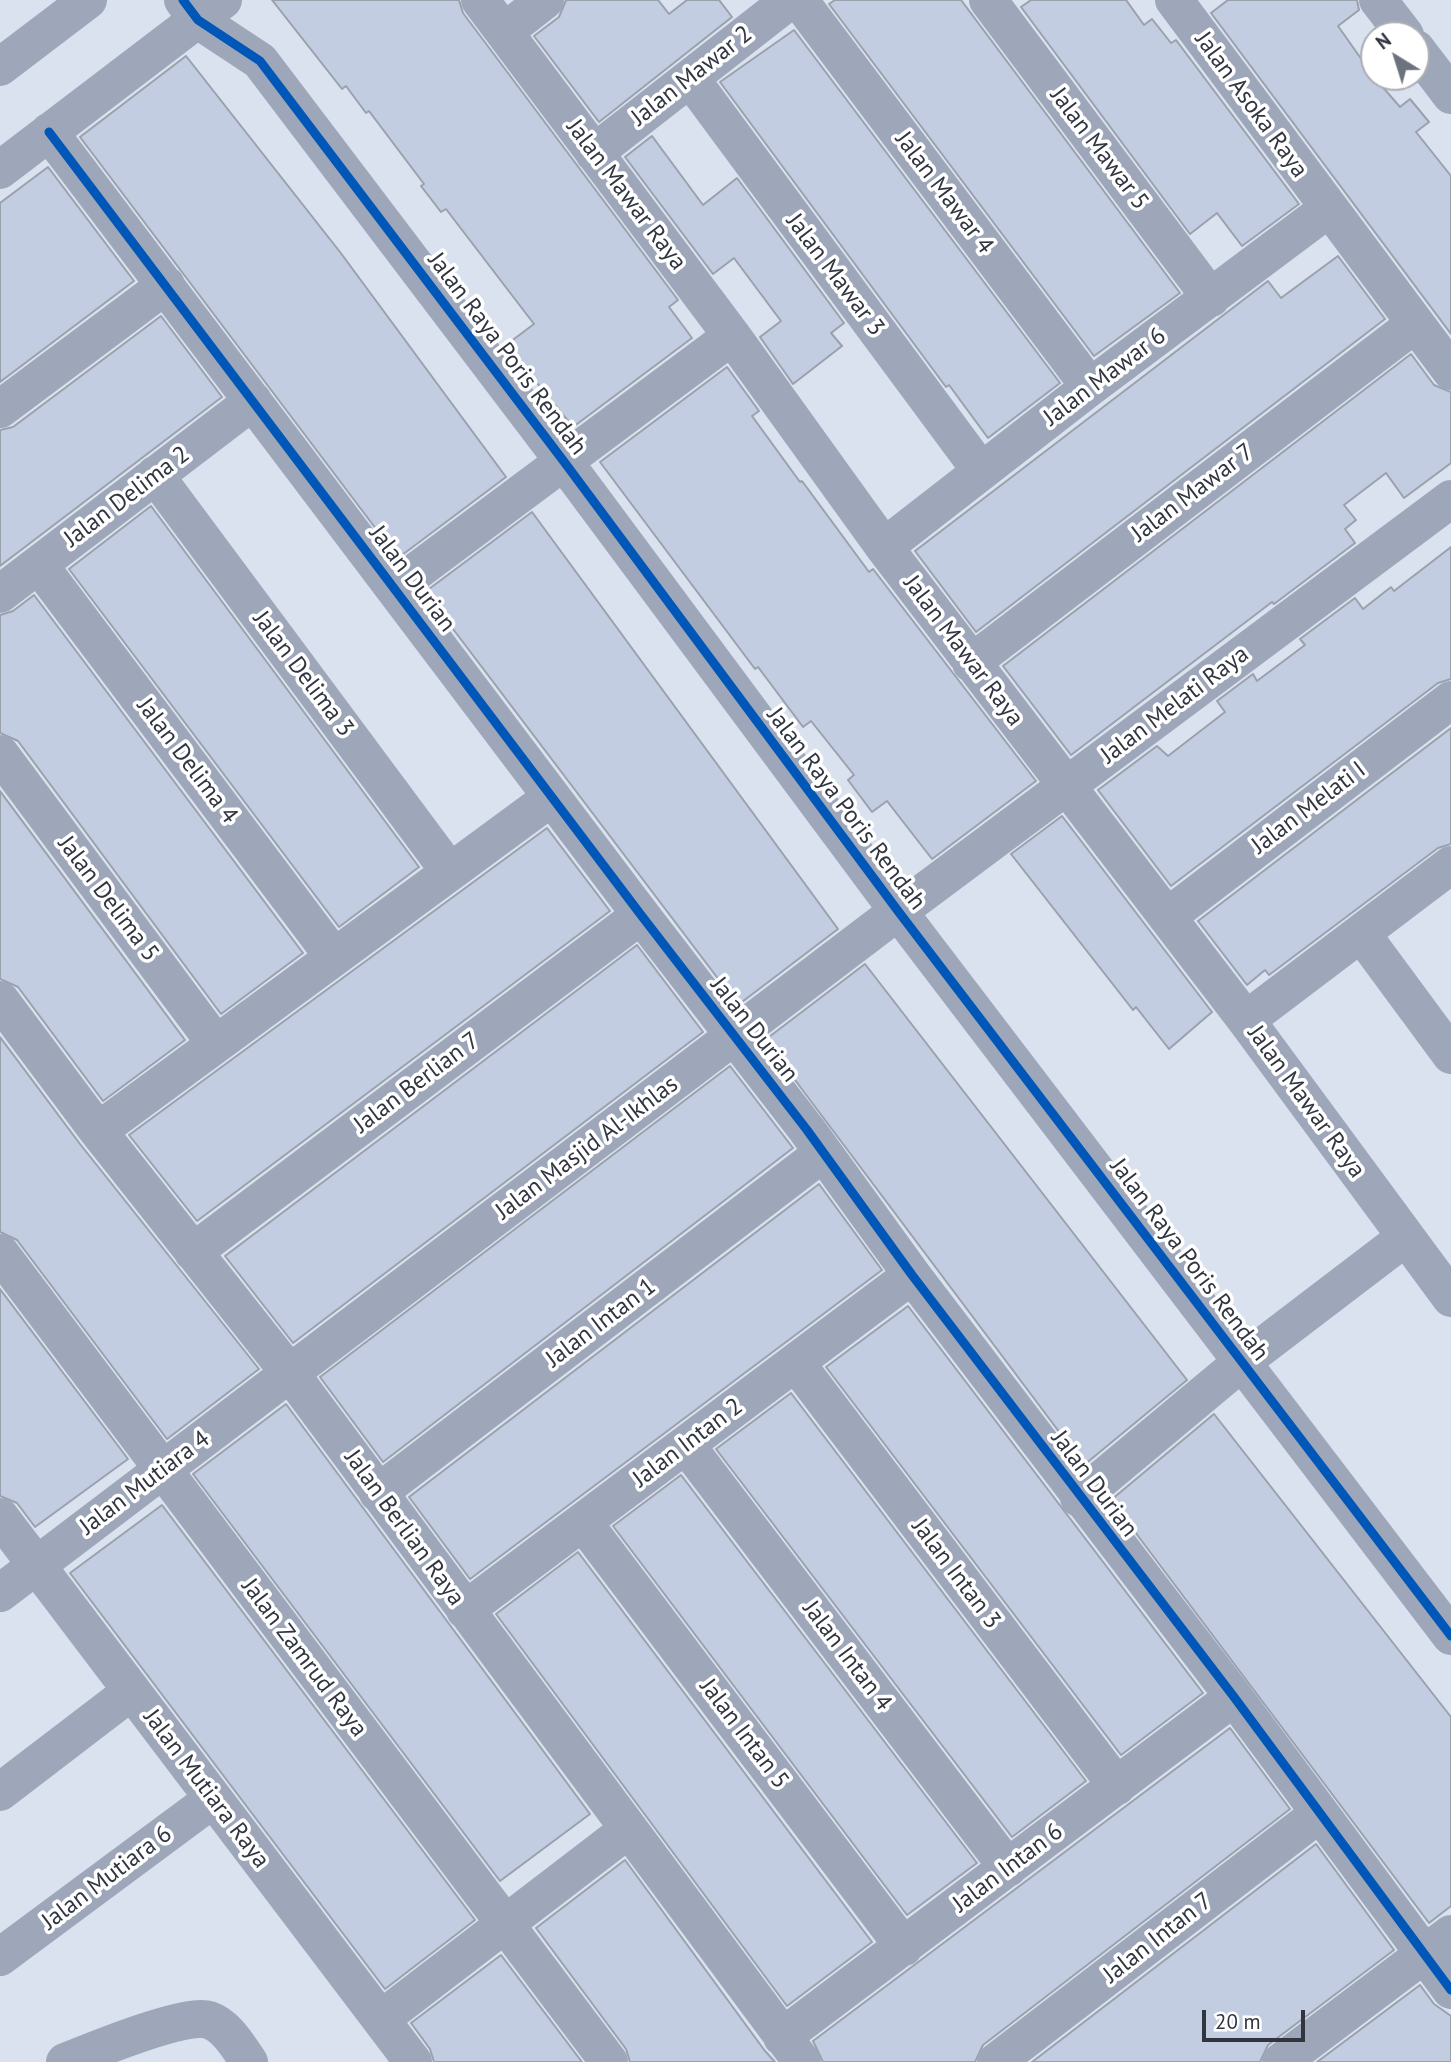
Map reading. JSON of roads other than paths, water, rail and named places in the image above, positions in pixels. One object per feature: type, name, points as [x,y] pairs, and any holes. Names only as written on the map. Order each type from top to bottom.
[{"type":"street","points":[[0,67],[88,0]]},
{"type":"street","name":"Jalan Raya Poris Rendah","points":[[242,0],[260,61]]},
{"type":"street","name":"Jalan Mawar Raya","points":[[480,0],[732,335],[884,547],[1245,1020],[1451,1298]]},
{"type":"street","points":[[504,32],[545,0]]},
{"type":"street","name":"Jalan Mawar 2","points":[[594,153],[790,0]]},
{"type":"street","name":"Jalan Mawar 4","points":[[799,0],[1090,387]]},
{"type":"street","name":"Jalan Mawar 5","points":[[988,0],[1211,299]]},
{"type":"street","points":[[1378,0],[1394,21]]},
{"type":"street","name":"Jalan Asoka Raya","points":[[1186,4],[1328,209],[1451,371]]},
{"type":"street","points":[[0,170],[201,7]]},
{"type":"street","name":"Jalan Raya Poris Rendah","points":[[201,7],[260,61],[565,463],[891,917],[1242,1362],[1451,1636]]},
{"type":"street","points":[[1430,67],[1451,95]]},
{"type":"street","name":"Jalan Mawar 3","points":[[690,78],[981,471]]},
{"type":"street","name":"Jalan Durian","points":[[49,132],[823,1153],[1079,1498],[1234,1697],[1320,1813],[1438,1944],[1451,1990]]},
{"type":"street","name":"Jalan Mawar 6","points":[[884,547],[1090,387],[1328,209]]},
{"type":"street","points":[[0,409],[166,285]]},
{"type":"street","name":"Jalan Mawar 7","points":[[971,663],[1415,324]]},
{"type":"street","points":[[394,588],[565,463],[732,335]]},
{"type":"street","name":"Jalan Delima 2","points":[[0,594],[253,401]]},
{"type":"street","name":"Jalan Delima 3","points":[[155,475],[450,872]]},
{"type":"street","name":"Jalan Melati Raya","points":[[891,917],[1451,499]]},
{"type":"street","name":"Jalan Delima 4","points":[[39,565],[334,957]]},
{"type":"street","name":"Jalan Melati I","points":[[1167,917],[1451,699]]},
{"type":"street","name":"Jalan Delima 5","points":[[0,754],[216,1044]]},
{"type":"street","points":[[98,1132],[552,797]]},
{"type":"street","points":[[1245,1020],[1451,865]]},
{"type":"street","name":"Jalan Berlian 7","points":[[193,1252],[640,915]]},
{"type":"street","name":"Jalan Masjid Al-Ikhlas","points":[[291,1374],[891,917]]},
{"type":"street","points":[[1361,933],[1451,1055]]},
{"type":"street","name":"Jalan Berlian Raya","points":[[0,1000],[98,1132],[291,1374],[792,2049]]},
{"type":"street","name":"Jalan Intan 1","points":[[378,1493],[823,1153]]},
{"type":"street","points":[[1079,1498],[1242,1362],[1406,1237]]},
{"type":"street","name":"Jalan Zamrud Raya","points":[[0,1253],[609,2062]]},
{"type":"street","name":"Jalan Intan 2","points":[[465,1610],[912,1275]]},
{"type":"street","name":"Jalan Intan 3","points":[[796,1363],[1116,1786]]},
{"type":"street","name":"Jalan Mutiara 4","points":[[0,1592],[291,1374]]},
{"type":"street","name":"Jalan Intan 4","points":[[686,1445],[1008,1868]]},
{"type":"street","name":"Jalan Mutiara Raya","points":[[0,1517],[413,2062]]},
{"type":"street","name":"Jalan Intan 5","points":[[583,1522],[904,1947]]},
{"type":"street","points":[[0,1791],[132,1691]]},
{"type":"street","name":"Jalan Intan 6","points":[[792,2049],[904,1947],[1234,1697]]},
{"type":"street","name":"Jalan Mutiara 6","points":[[0,1957],[213,1799]]},
{"type":"street","name":"Jalan Intan 7","points":[[996,2062],[1320,1813]]},
{"type":"street","points":[[381,2019],[629,1829]]},
{"type":"street","points":[[1281,2062],[1438,1944]]},
{"type":"street","points":[[65,2062],[131,2037],[192,2019],[209,2019],[227,2032],[249,2062]]}]
